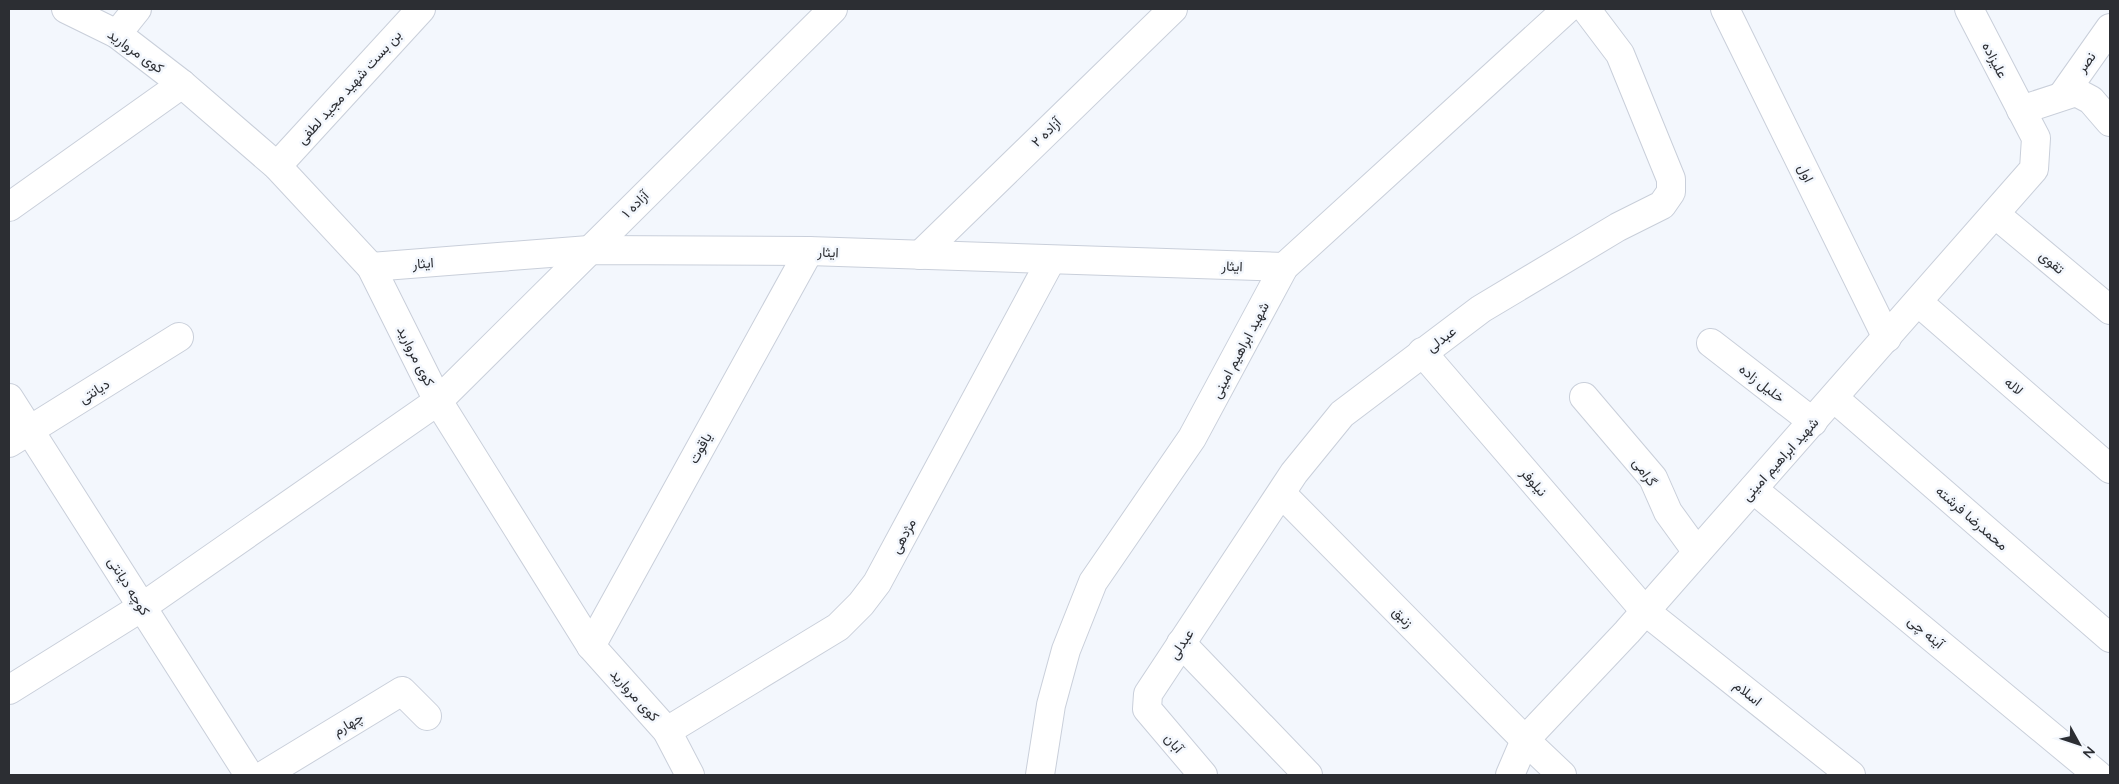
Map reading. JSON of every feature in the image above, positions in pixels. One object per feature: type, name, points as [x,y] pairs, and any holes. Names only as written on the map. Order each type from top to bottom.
[{"type":"street","name":"کوی مروارید","points":[[66,9],[116,34],[182,84],[277,166],[371,267],[438,401],[591,646],[667,731],[690,775]]},
{"type":"street","points":[[116,34],[137,9]]},
{"type":"street","name":"بن بست شهید مجید لطفی","points":[[277,166],[421,9]]},
{"type":"street","name":"آزاده ۱","points":[[9,690],[142,607],[438,401],[833,9]]},
{"type":"street","name":"آزاده ۲","points":[[920,255],[1173,9]]},
{"type":"street","name":"شهید ابراهیم امینی","points":[[1040,775],[1051,706],[1066,650],[1093,582],[1192,438],[1284,267],[1567,9]]},
{"type":"street","name":"عبدلی","points":[[1147,709],[1148,694],[1181,643],[1282,494],[1294,473],[1342,414],[1481,309],[1618,227],[1662,205],[1672,192],[1671,179],[1620,54],[1586,9]]},
{"type":"street","name":"اول","points":[[1725,9],[1887,338]]},
{"type":"street","name":"علیزاده","points":[[1969,9],[2036,138]]},
{"type":"street","name":"نصر","points":[[2062,96],[2110,28]]},
{"type":"street","points":[[9,207],[182,84]]},
{"type":"street","points":[[2022,110],[2076,92],[2091,100],[2110,122]]},
{"type":"street","name":"شهید ابراهیم امینی","points":[[1510,775],[1525,740],[1645,611],[2034,169],[2036,138]]},
{"type":"street","name":"تقوی","points":[[1994,214],[2110,310]]},
{"type":"street","name":"ایثار","points":[[371,267],[589,250],[809,251],[1284,267]]},
{"type":"street","name":"یاقوت","points":[[591,646],[809,251]]},
{"type":"street","name":"مژدهی","points":[[667,731],[838,627],[861,604],[877,583],[1051,260]]},
{"type":"street","name":"لاله","points":[[1918,302],[2110,469]]},
{"type":"street","name":"دیانتی","points":[[19,437],[179,337]]},
{"type":"street","name":"خلیل زاده","points":[[1711,343],[1813,422]]},
{"type":"street","name":"نیلوفر","points":[[1422,352],[1645,611]]},
{"type":"street","name":"گرامی","points":[[1584,397],[1653,478],[1668,512],[1697,552]]},
{"type":"street","name":"کوچه دیانتی","points":[[9,398],[19,437],[142,607],[249,775]]},
{"type":"street","name":"محمدرضا فرشته","points":[[1834,398],[2110,638]]},
{"type":"street","name":"آینه چی","points":[[1754,488],[2098,775]]},
{"type":"street","name":"زنبق","points":[[1282,494],[1525,740],[1562,775]]},
{"type":"street","name":"اسلام","points":[[1645,611],[1851,775]]},
{"type":"street","points":[[1181,643],[1308,775]]},
{"type":"street","name":"چهارم","points":[[264,775],[402,691],[427,716]]},
{"type":"street","name":"آبان","points":[[1147,709],[1203,775]]}]
